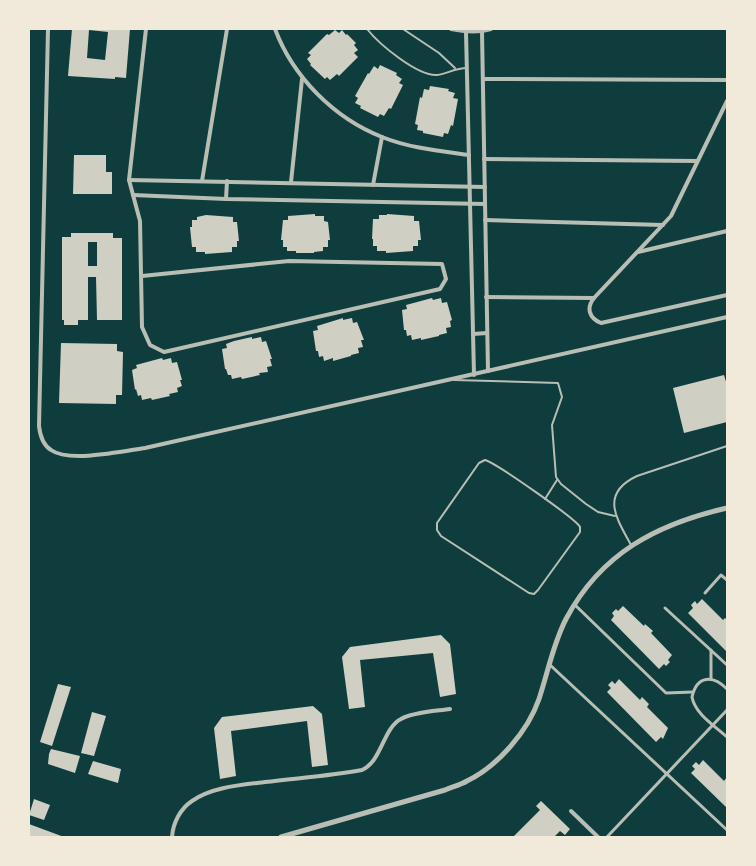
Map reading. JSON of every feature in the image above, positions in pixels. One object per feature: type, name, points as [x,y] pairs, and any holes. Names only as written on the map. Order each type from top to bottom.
[{"type":"street","points":[[48,29],[39,426],[41,437],[47,446],[55,452],[67,455],[145,448],[727,317]]},
{"type":"street","points":[[142,276],[289,261],[442,264],[446,279],[440,289],[164,352],[150,345],[142,327],[140,221],[129,180],[146,29]]},
{"type":"street","points":[[202,181],[227,29]]},
{"type":"street","points":[[275,29],[279,41],[302,79],[336,109],[357,124],[382,137],[431,150],[469,155]]},
{"type":"street","points":[[451,29],[466,32],[482,32],[491,29]]},
{"type":"street","points":[[466,32],[474,375]]},
{"type":"street","points":[[482,32],[488,371]]},
{"type":"street","points":[[291,182],[302,79]]},
{"type":"street","points":[[483,79],[727,80]]},
{"type":"street","points":[[727,101],[696,161],[671,216],[594,298],[590,303],[589,310],[590,316],[601,323],[727,295]]},
{"type":"street","points":[[373,185],[382,137]]},
{"type":"street","points":[[484,159],[696,161]]},
{"type":"street","points":[[129,180],[485,187]]},
{"type":"street","points":[[226,199],[227,181]]},
{"type":"street","points":[[133,195],[226,199],[485,204]]},
{"type":"street","points":[[485,220],[663,225]]},
{"type":"street","points":[[637,252],[727,231]]},
{"type":"street","points":[[486,297],[594,298]]},
{"type":"street","points":[[473,334],[487,333]]},
{"type":"street","points":[[281,837],[445,790],[467,782],[479,774],[512,745],[527,726],[538,700],[549,664],[566,619],[601,570],[631,545],[688,518],[727,508]]},
{"type":"street","points":[[705,593],[721,575],[727,580]]},
{"type":"street","points":[[575,605],[666,693],[693,692]]},
{"type":"street","points":[[665,608],[727,665]]},
{"type":"street","points":[[711,650],[711,678]]},
{"type":"street","points":[[549,664],[727,830]]},
{"type":"street","points":[[727,689],[718,681],[711,678],[702,682],[693,692],[692,697],[695,706],[727,737]]},
{"type":"street","points":[[172,837],[176,819],[183,808],[191,801],[222,789],[248,784],[362,770],[371,763],[398,721],[406,717],[450,709]]},
{"type":"street","points":[[606,837],[668,774],[727,710]]},
{"type":"street","points":[[571,811],[598,837]]},
{"type":"lane","points":[[367,29],[374,38],[396,57],[428,74],[446,73],[455,68],[467,68]]},
{"type":"lane","points":[[403,29],[439,53],[455,68]]},
{"type":"lane","points":[[450,380],[558,383],[562,396],[552,425],[557,480],[544,499]]},
{"type":"lane","points":[[631,545],[615,516],[614,506],[617,494],[624,484],[632,478],[727,446]]},
{"type":"lane","points":[[483,460],[487,460],[544,499],[578,522],[581,529],[534,594],[529,594],[441,536],[437,530],[437,523],[479,463],[483,460]]},
{"type":"lane","points":[[557,480],[598,512],[615,516]]},
{"type":"building","points":[[72,29],[130,29],[126,78],[115,77],[115,79],[68,76]],"holes":[[[89,30],[108,32],[105,60],[87,58]]]},
{"type":"building","points":[[335,30],[339,33],[342,30],[356,43],[354,45],[358,50],[354,53],[358,57],[339,76],[337,74],[330,80],[327,77],[325,79],[310,65],[311,64],[307,59],[311,55],[308,53],[327,34],[329,35]]},
{"type":"building","points":[[380,65],[397,73],[396,75],[402,79],[399,83],[403,85],[391,109],[389,108],[384,116],[380,114],[378,117],[360,108],[361,106],[355,103],[358,98],[355,96],[368,73],[369,74],[374,66],[378,69]]},
{"type":"building","points":[[430,86],[449,89],[448,91],[455,93],[453,98],[458,99],[453,126],[451,125],[448,134],[444,133],[443,137],[423,133],[423,131],[417,130],[418,125],[415,124],[420,97],[422,98],[424,89],[429,90]]},
{"type":"building","points":[[74,155],[106,155],[106,172],[112,172],[112,194],[73,194]]},
{"type":"building","points":[[315,214],[315,216],[324,216],[324,221],[328,222],[330,240],[328,240],[328,247],[323,247],[323,251],[314,253],[296,253],[296,251],[287,251],[287,247],[283,247],[283,240],[281,240],[283,220],[288,220],[288,216]]},
{"type":"building","points":[[387,214],[414,216],[414,221],[419,221],[421,240],[418,240],[418,246],[413,246],[413,251],[386,253],[386,251],[377,251],[377,246],[373,246],[373,219],[379,219],[379,215]]},
{"type":"building","points":[[206,215],[233,217],[233,222],[237,222],[239,241],[237,241],[237,247],[232,247],[232,252],[205,254],[205,252],[196,252],[196,247],[192,247],[190,227],[192,227],[192,220],[197,220],[197,217]]},
{"type":"building","points":[[71,233],[113,233],[113,238],[122,238],[122,320],[97,320],[96,277],[88,277],[88,320],[78,320],[78,325],[64,325],[64,320],[62,320],[62,237],[71,237]],"holes":[[[88,242],[97,242],[97,266],[88,266]]]},
{"type":"building","points":[[432,298],[433,300],[441,298],[442,303],[447,302],[452,320],[450,321],[451,327],[446,328],[447,333],[439,336],[421,340],[421,338],[412,340],[411,335],[407,336],[406,330],[404,330],[402,310],[407,309],[406,305]]},
{"type":"building","points":[[343,318],[343,320],[352,318],[353,323],[357,322],[364,340],[361,340],[363,347],[358,348],[359,353],[351,356],[333,361],[333,358],[324,361],[323,356],[319,357],[318,351],[316,351],[313,331],[318,330],[317,326]]},
{"type":"building","points":[[252,337],[252,339],[261,337],[262,342],[266,341],[272,359],[270,359],[272,366],[267,367],[268,372],[259,373],[260,375],[242,379],[241,377],[232,379],[231,375],[228,375],[225,369],[222,349],[227,348],[226,344]]},
{"type":"building","points":[[61,343],[117,344],[117,351],[123,352],[122,395],[116,395],[116,404],[59,403]]},
{"type":"building","points":[[162,358],[163,360],[171,358],[172,363],[177,362],[182,380],[180,380],[182,386],[177,388],[178,392],[169,394],[170,396],[152,400],[151,398],[142,400],[141,395],[138,396],[136,389],[135,390],[132,370],[137,368],[136,365]]},
{"type":"building","points":[[724,375],[727,385],[727,422],[684,433],[673,388]]},
{"type":"building","points":[[702,599],[723,620],[725,618],[727,620],[727,652],[688,613],[693,608],[691,605],[695,601],[697,604]]},
{"type":"building","points":[[623,606],[644,626],[645,624],[653,631],[651,633],[672,655],[668,660],[670,662],[666,666],[664,664],[659,669],[611,620],[614,616],[612,613],[616,609],[618,611]]},
{"type":"building","points":[[441,635],[450,644],[456,694],[440,697],[433,653],[360,660],[365,707],[349,709],[342,657],[350,647]]},
{"type":"building","points":[[619,679],[640,700],[642,697],[649,704],[647,707],[668,728],[663,739],[661,737],[656,742],[607,692],[611,688],[608,685],[612,681],[615,684]]},
{"type":"building","points":[[58,684],[71,687],[52,746],[40,742]]},
{"type":"building","points":[[313,706],[322,714],[328,765],[312,767],[307,721],[231,731],[236,776],[220,779],[214,728],[222,717]]},
{"type":"building","points":[[92,712],[106,716],[94,756],[81,753]]},
{"type":"building","points":[[51,749],[80,756],[75,773],[48,764]]},
{"type":"building","points":[[703,760],[724,781],[727,777],[727,808],[691,773],[695,769],[692,766],[696,762],[699,765]]},
{"type":"building","points":[[93,761],[121,769],[118,783],[88,774]]},
{"type":"building","points":[[34,799],[50,805],[44,820],[29,815]]},
{"type":"building","points":[[541,801],[570,829],[565,835],[560,831],[554,837],[513,837],[540,810],[536,806]]},
{"type":"building","points":[[29,824],[64,837],[29,837]]}]
